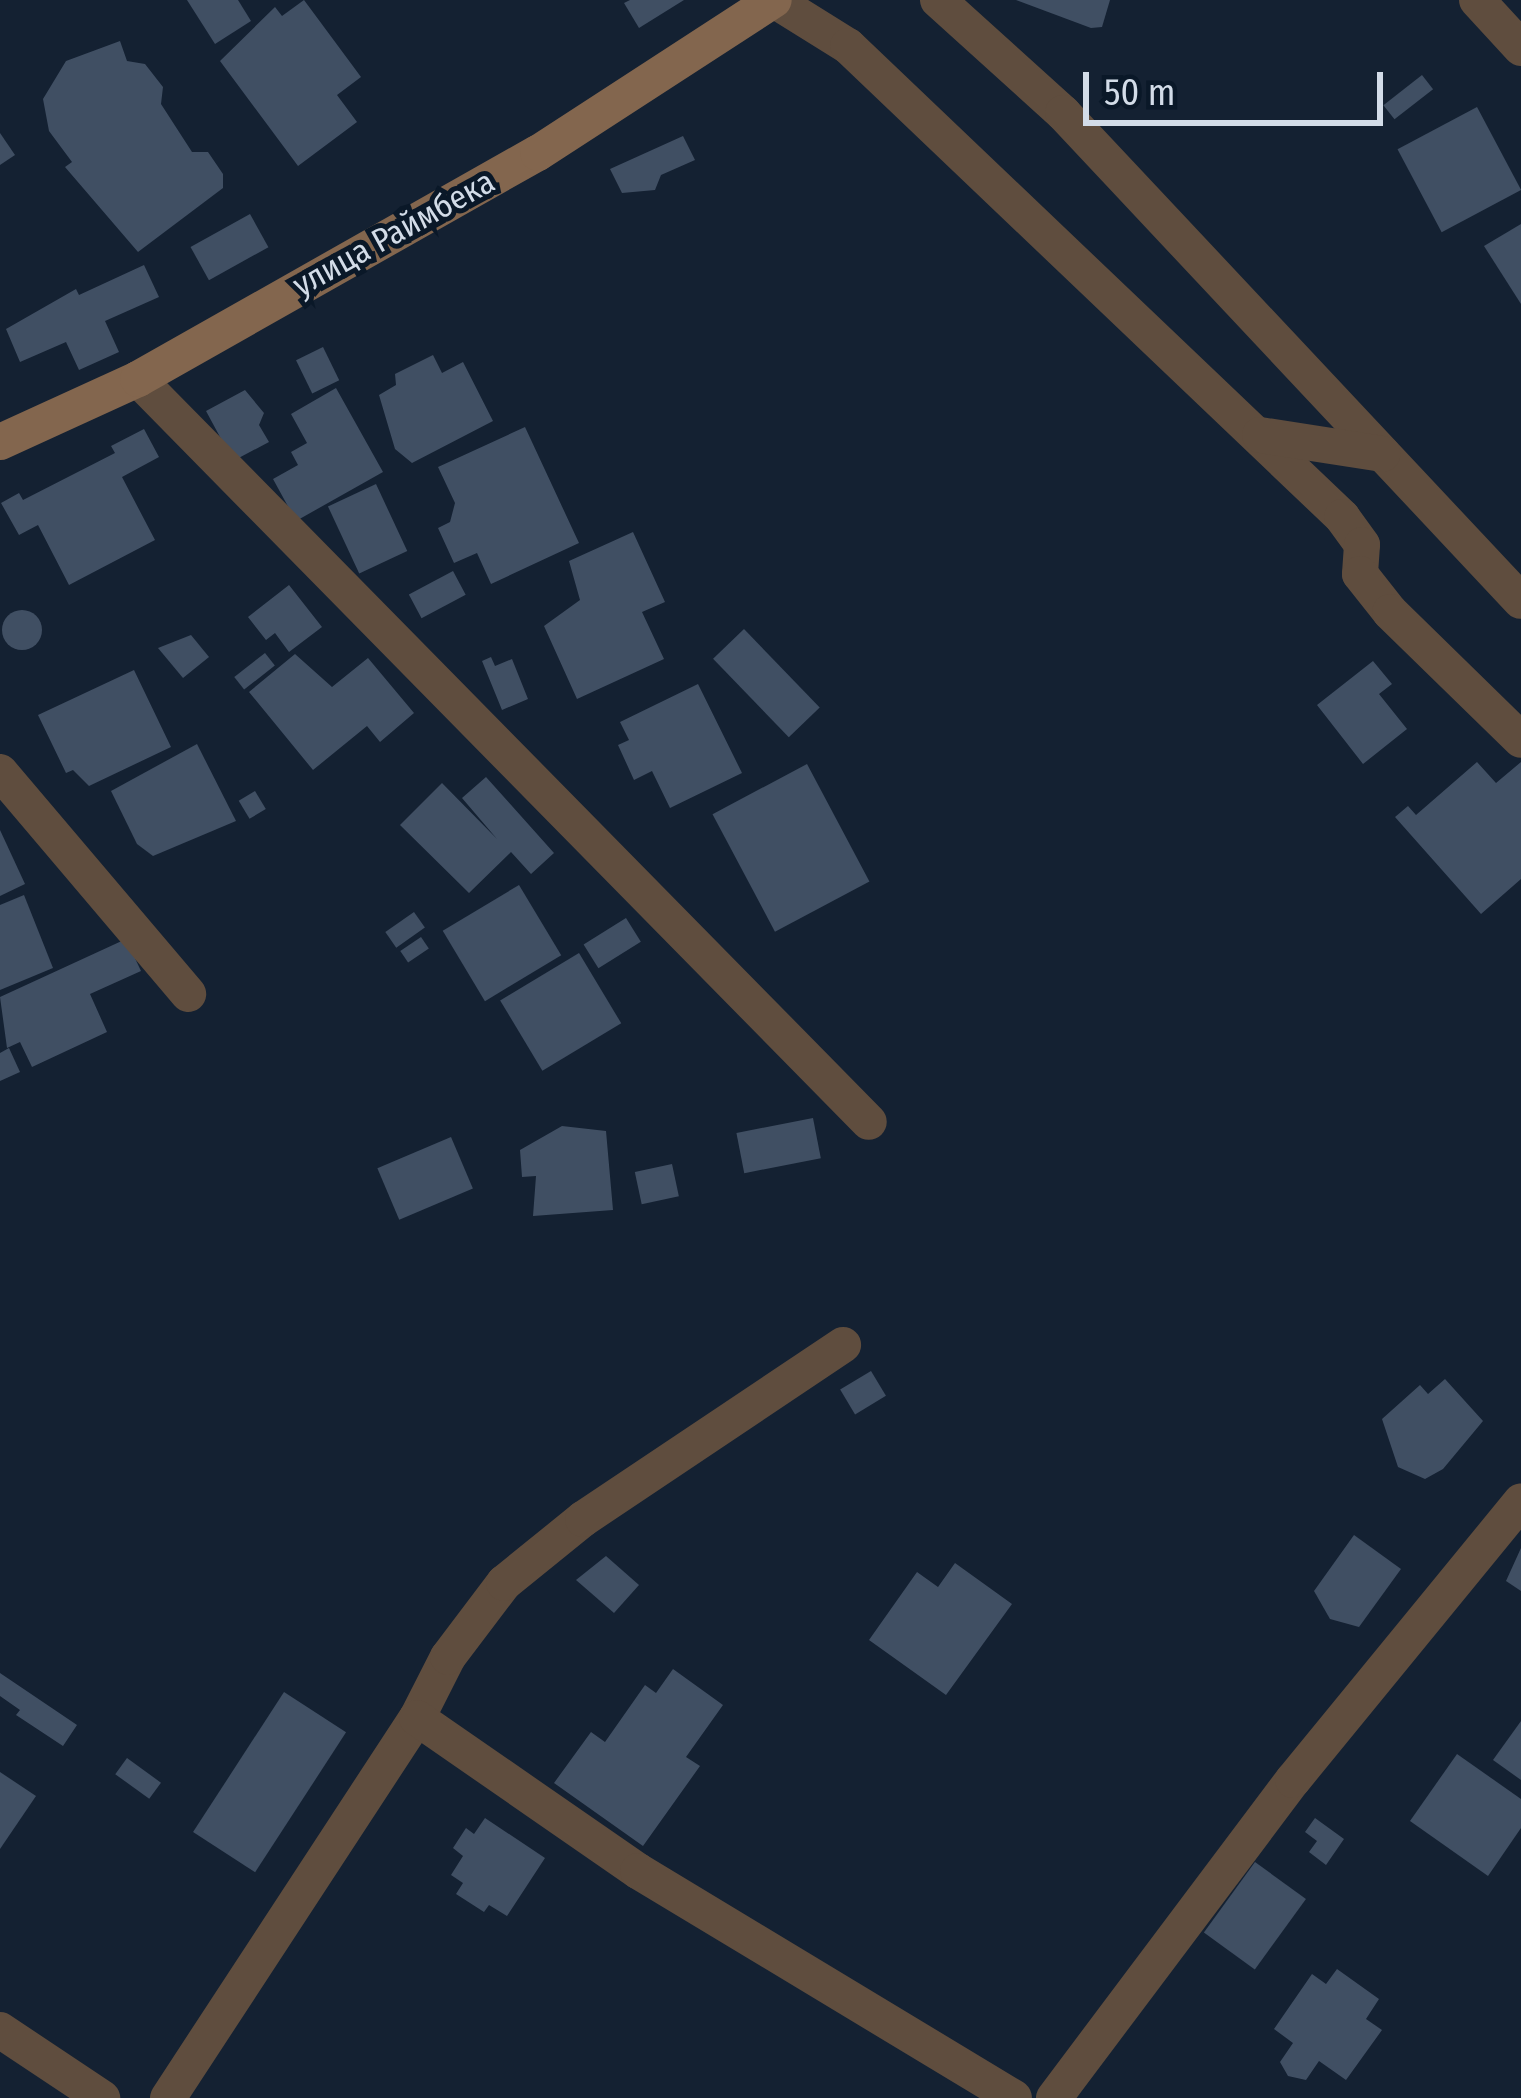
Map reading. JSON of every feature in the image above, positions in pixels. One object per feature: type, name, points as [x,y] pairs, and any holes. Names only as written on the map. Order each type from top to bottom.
[{"type":"street","points":[[774,0],[848,46],[1260,435],[1342,517],[1363,545],[1360,574],[1390,613],[1521,740]]},
{"type":"street","name":"улица Раймбека","points":[[0,442],[138,379],[538,153],[774,0]]},
{"type":"street","points":[[938,0],[1063,113],[1521,601]]},
{"type":"street","points":[[1477,0],[1521,48]]},
{"type":"street","points":[[138,379],[869,1122]]},
{"type":"street","points":[[1260,435],[1383,454]]},
{"type":"street","points":[[0,772],[188,994]]},
{"type":"street","points":[[168,2098],[417,1718],[448,1657],[504,1583],[583,1519],[843,1345]]},
{"type":"street","points":[[1054,2098],[1293,1780],[1521,1501]]},
{"type":"street","points":[[417,1718],[638,1871],[1014,2098]]},
{"type":"street","points":[[0,2030],[102,2098]]},
{"type":"building","points":[[187,0],[238,0],[251,21],[215,44]]},
{"type":"building","points":[[304,0],[361,77],[337,95],[357,122],[298,166],[220,61],[275,7],[282,16]]},
{"type":"building","points":[[684,0],[639,28],[624,3]]},
{"type":"building","points":[[1016,0],[1110,0],[1102,27],[1091,28]]},
{"type":"building","points":[[120,41],[127,61],[145,64],[163,87],[161,104],[192,152],[208,152],[223,174],[223,188],[138,252],[65,167],[72,162],[49,131],[43,99],[66,61]]},
{"type":"building","points":[[1422,75],[1433,89],[1394,119],[1383,105]]},
{"type":"building","points":[[1477,107],[1521,190],[1442,232],[1398,149]]},
{"type":"building","points":[[0,133],[15,155],[0,165]]},
{"type":"building","points":[[683,136],[695,160],[661,175],[655,190],[622,193],[610,169]]},
{"type":"building","points":[[250,214],[268,247],[209,280],[191,247]]},
{"type":"building","points":[[1521,224],[1521,304],[1484,246]]},
{"type":"building","points":[[144,265],[159,297],[105,321],[119,352],[79,370],[66,342],[20,362],[6,329],[76,289],[79,295]]},
{"type":"building","points":[[323,347],[339,380],[312,393],[296,360]]},
{"type":"building","points":[[433,355],[442,373],[463,362],[493,421],[412,463],[395,449],[379,395],[396,385],[395,374]]},
{"type":"building","points":[[336,388],[383,472],[296,521],[273,479],[298,465],[291,452],[307,443],[291,414]]},
{"type":"building","points":[[245,390],[264,413],[259,425],[269,442],[233,461],[206,411]]},
{"type":"building","points":[[525,427],[579,543],[491,584],[477,553],[454,563],[438,528],[450,522],[455,503],[438,467]]},
{"type":"building","points":[[144,429],[159,457],[122,477],[155,540],[69,585],[38,525],[19,535],[1,503],[19,493],[23,500],[115,453],[111,446]]},
{"type":"building","points":[[376,484],[407,551],[359,573],[328,506]]},
{"type":"building","points":[[633,532],[665,602],[642,612],[664,659],[577,699],[544,626],[580,600],[569,561]]},
{"type":"building","points":[[453,571],[466,595],[422,618],[409,594]]},
{"type":"building","points":[[289,585],[322,627],[289,652],[275,633],[266,640],[248,617]]},
{"type":"building","points":[[22,610],[36,616],[42,630],[36,644],[22,650],[8,644],[2,630],[8,616]]},
{"type":"building","points":[[744,629],[820,707],[789,737],[713,659]]},
{"type":"building","points":[[191,635],[209,657],[183,678],[158,648]]},
{"type":"building","points":[[265,653],[275,666],[244,690],[234,677]]},
{"type":"building","points":[[295,654],[332,687],[368,658],[414,713],[380,742],[367,726],[313,770],[249,692]]},
{"type":"building","points":[[491,657],[495,666],[512,659],[528,699],[502,710],[482,661]]},
{"type":"building","points":[[1373,661],[1392,684],[1379,694],[1407,729],[1363,764],[1317,705]]},
{"type":"building","points":[[134,670],[171,747],[89,786],[73,770],[66,773],[38,715]]},
{"type":"building","points":[[698,684],[742,773],[670,808],[652,771],[634,780],[618,745],[629,740],[620,722]]},
{"type":"building","points":[[197,744],[236,821],[153,856],[137,844],[111,791]]},
{"type":"building","points":[[1477,762],[1496,783],[1521,762],[1521,879],[1481,914],[1395,817],[1408,806],[1416,815]]},
{"type":"building","points":[[807,764],[869,881],[775,932],[713,814]]},
{"type":"building","points":[[486,777],[554,853],[531,874],[511,852],[469,893],[400,825],[442,783],[497,839],[462,798]]},
{"type":"building","points":[[255,791],[266,809],[250,819],[239,801]]},
{"type":"building","points":[[0,830],[25,884],[0,896]]},
{"type":"building","points":[[519,885],[561,955],[485,1001],[443,931]]},
{"type":"building","points":[[24,895],[53,968],[0,990],[0,905]]},
{"type":"building","points":[[414,912],[425,928],[396,948],[385,932]]},
{"type":"building","points":[[626,918],[641,942],[598,968],[584,944]]},
{"type":"building","points":[[421,937],[429,949],[408,963],[400,951]]},
{"type":"building","points":[[126,939],[141,971],[90,994],[107,1032],[32,1067],[20,1042],[7,1048],[0,997]]},
{"type":"building","points":[[579,953],[621,1023],[542,1071],[500,1000]]},
{"type":"building","points":[[9,1048],[20,1072],[0,1081],[0,1053]]},
{"type":"building","points":[[813,1118],[821,1158],[744,1173],[736,1133]]},
{"type":"building","points":[[562,1126],[606,1131],[613,1210],[533,1216],[536,1176],[522,1177],[520,1150]]},
{"type":"building","points":[[451,1137],[473,1189],[399,1220],[377,1168]]},
{"type":"building","points":[[672,1164],[679,1196],[642,1204],[635,1172]]},
{"type":"building","points":[[871,1371],[886,1396],[855,1414],[840,1390]]},
{"type":"building","points":[[1445,1379],[1483,1421],[1443,1469],[1425,1479],[1398,1467],[1382,1419],[1420,1385],[1428,1394]]},
{"type":"building","points":[[1354,1535],[1401,1569],[1359,1627],[1330,1619],[1314,1591]]},
{"type":"building","points":[[1521,1548],[1521,1591],[1506,1581]]},
{"type":"building","points":[[606,1556],[639,1585],[614,1613],[576,1580]]},
{"type":"building","points":[[955,1563],[1012,1604],[946,1695],[869,1640],[917,1572],[938,1587]]},
{"type":"building","points":[[673,1669],[723,1705],[686,1757],[700,1766],[643,1846],[554,1783],[591,1732],[605,1742],[645,1685],[656,1693]]},
{"type":"building","points":[[0,1673],[77,1725],[63,1746],[16,1715],[20,1710],[0,1696]]},
{"type":"building","points":[[284,1692],[346,1732],[255,1872],[193,1832]]},
{"type":"building","points":[[1521,1721],[1521,1780],[1493,1760]]},
{"type":"building","points":[[1457,1754],[1521,1799],[1521,1828],[1488,1876],[1410,1821]]},
{"type":"building","points":[[127,1758],[161,1783],[149,1799],[115,1774]]},
{"type":"building","points":[[0,1772],[36,1796],[0,1849]]},
{"type":"building","points":[[485,1818],[545,1858],[507,1916],[489,1905],[484,1912],[456,1894],[463,1883],[451,1875],[463,1856],[453,1848],[466,1828],[474,1834]]},
{"type":"building","points":[[1315,1818],[1344,1839],[1326,1865],[1309,1852],[1317,1841],[1305,1832]]},
{"type":"building","points":[[1255,1862],[1306,1899],[1255,1969],[1204,1932]]},
{"type":"building","points":[[1337,1969],[1379,1999],[1366,2019],[1382,2030],[1346,2080],[1319,2061],[1306,2080],[1288,2076],[1280,2062],[1293,2043],[1274,2029],[1312,1974],[1326,1984]]}]
